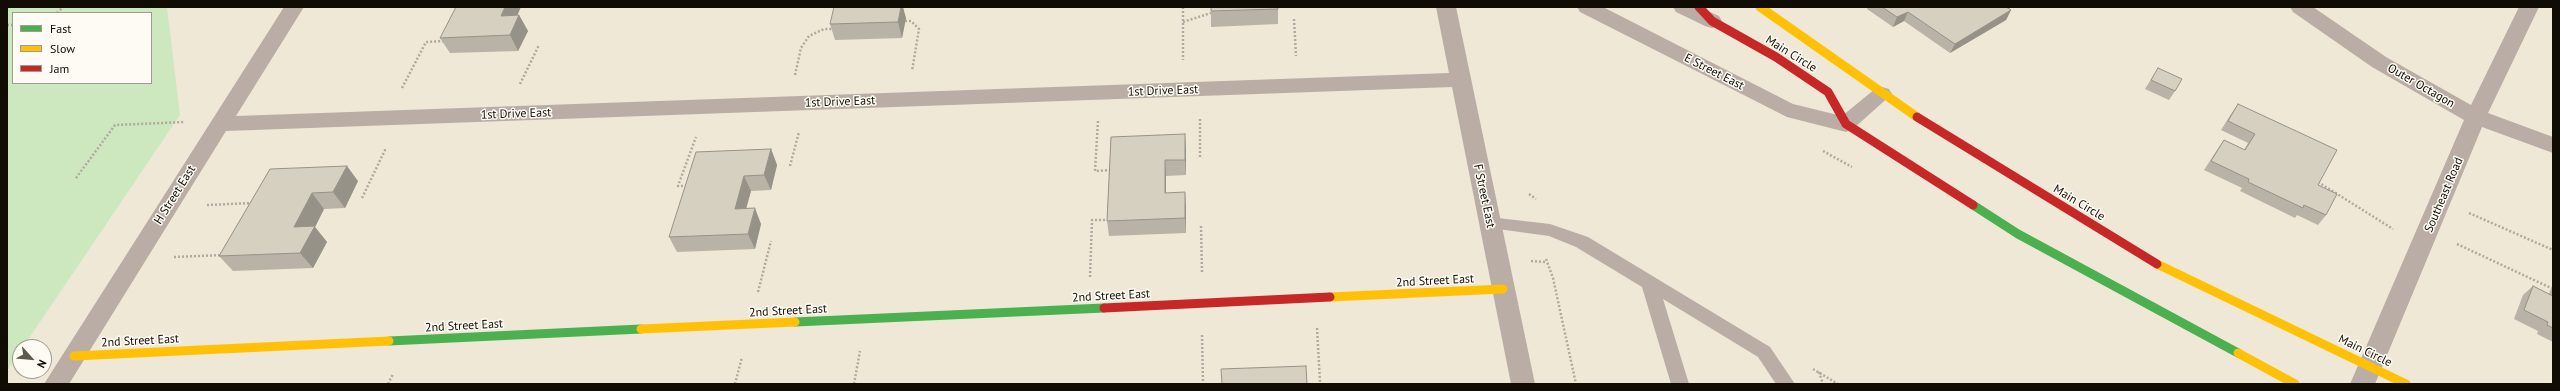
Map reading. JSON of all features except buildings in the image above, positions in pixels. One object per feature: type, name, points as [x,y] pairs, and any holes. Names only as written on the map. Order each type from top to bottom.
[{"type":"street","name":"H Street East","points":[[56,384],[294,7]]},
{"type":"street","name":"F Street East","points":[[1446,7],[1523,384]]},
{"type":"street","name":"E Street East","points":[[1587,7],[1787,110],[1846,124]]},
{"type":"street","points":[[1683,7],[1705,14]]},
{"type":"street","name":"Main Circle","points":[[1760,7],[1936,131],[2165,269],[2366,376],[2406,384]]},
{"type":"street","name":"Outer Octagon","points":[[2300,7],[2379,62],[2476,117],[2553,145]]},
{"type":"street","name":"Southeast Road","points":[[2366,376],[2476,117],[2529,7]]},
{"type":"street","name":"Main Circle","points":[[1705,14],[1776,57],[1828,92],[1846,124],[2018,234],[2295,384]]},
{"type":"street","name":"1st Drive East","points":[[220,122],[394,118],[1460,80]]},
{"type":"street","points":[[1846,124],[1882,94]]},
{"type":"street","name":"2nd Street East","points":[[74,356],[1503,290]]},
{"type":"lane","points":[[1489,223],[1550,230],[1582,242],[1764,352],[1786,384]]},
{"type":"lane","points":[[1649,282],[1680,384]]},
{"type":"path","points":[[1183,7],[1183,22],[1200,158]]},
{"type":"path","points":[[1183,22],[1211,13]]},
{"type":"path","points":[[1294,19],[1298,86]]},
{"type":"path","points":[[906,21],[911,21],[919,29],[907,100]]},
{"type":"path","points":[[787,104],[801,48],[809,36],[824,29],[837,28]]},
{"type":"path","points":[[362,198],[426,42],[448,41]]},
{"type":"path","points":[[505,114],[539,45]]},
{"type":"path","points":[[1100,93],[1095,170],[1112,170]]},
{"type":"path","points":[[691,186],[678,186],[706,107]]},
{"type":"path","points":[[76,178],[115,125],[220,122]]},
{"type":"path","points":[[2317,181],[2425,239],[2551,288]]},
{"type":"path","points":[[1529,194],[1546,262],[1553,278],[1576,384]]},
{"type":"path","points":[[2441,201],[2553,250]]},
{"type":"path","points":[[167,207],[258,202]]},
{"type":"path","points":[[1089,309],[1092,220],[1110,220]]},
{"type":"path","points":[[1201,226],[1203,384]]},
{"type":"path","points":[[749,324],[771,240]]},
{"type":"path","points":[[135,259],[228,254]]},
{"type":"path","points":[[1315,298],[1320,382]]},
{"type":"path","points":[[1818,372],[1823,384]]},
{"type":"green space","points":[[7,7],[167,7],[180,115],[28,339],[12,339],[12,363],[7,371]]},
{"type":"traffic: fast","points":[[1973,205],[2018,234],[2238,353]]},
{"type":"traffic: fast","points":[[795,322],[1104,308]]},
{"type":"traffic: fast","points":[[389,341],[641,329]]},
{"type":"traffic: slow","points":[[1760,7],[1917,117]]},
{"type":"traffic: slow","points":[[2157,264],[2406,384]]},
{"type":"traffic: slow","points":[[1330,297],[1503,289]]},
{"type":"traffic: slow","points":[[641,329],[795,322]]},
{"type":"traffic: slow","points":[[74,356],[389,341]]},
{"type":"traffic: slow","points":[[2238,353],[2295,384]]},
{"type":"traffic: jam","points":[[1699,7],[1712,21],[1776,57],[1828,92],[1846,124],[1973,205]]},
{"type":"traffic: jam","points":[[1917,117],[2157,264]]},
{"type":"traffic: jam","points":[[1104,308],[1330,297]]}]
